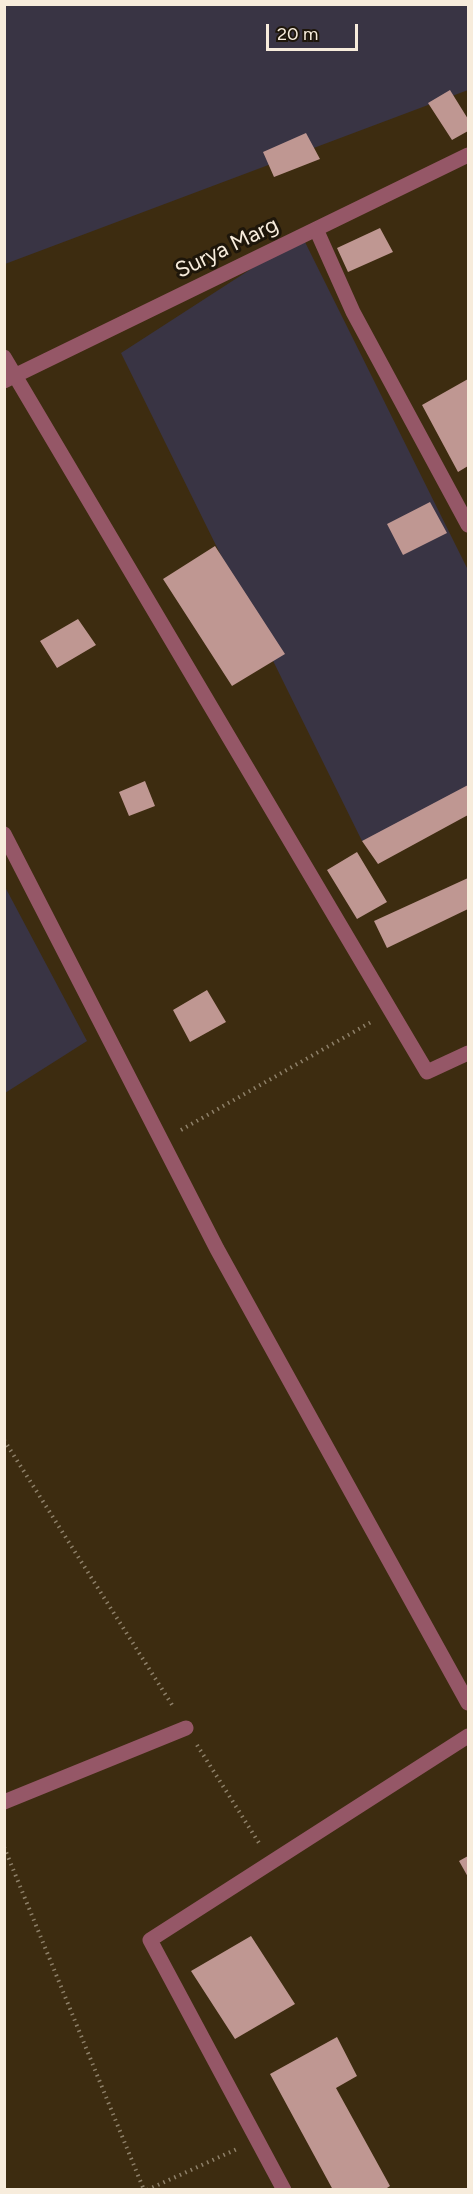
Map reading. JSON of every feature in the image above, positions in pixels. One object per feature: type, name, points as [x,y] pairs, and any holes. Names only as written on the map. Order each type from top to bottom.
[{"type":"street","name":"Surya Marg","points":[[9,379],[468,155]]},
{"type":"street","points":[[316,229],[353,312],[468,525]]},
{"type":"street","points":[[4,357],[9,379],[426,1072],[468,1053]]},
{"type":"street","points":[[4,834],[217,1248],[468,1703]]},
{"type":"street","points":[[4,1802],[186,1728]]},
{"type":"street","points":[[284,2190],[150,1940],[468,1736]]},
{"type":"path","points":[[162,1140],[390,1012]]},
{"type":"path","points":[[4,1440],[271,1863]]},
{"type":"path","points":[[4,1847],[145,2190],[257,2140]]},
{"type":"shaded area","points":[[5,5],[468,5],[468,90],[5,264]]},
{"type":"shaded area","points":[[302,236],[468,570],[468,792],[362,841],[121,353]]},
{"type":"shaded area","points":[[4,885],[87,1041],[5,1093],[4,1093]]},
{"type":"building","points":[[450,90],[468,119],[468,131],[452,140],[428,103]]},
{"type":"building","points":[[306,133],[320,159],[274,177],[263,152]]},
{"type":"building","points":[[380,228],[393,252],[348,272],[337,248]]},
{"type":"building","points":[[468,379],[468,466],[458,472],[422,405]]},
{"type":"building","points":[[430,502],[447,533],[403,555],[387,524]]},
{"type":"building","points":[[215,546],[285,654],[232,686],[163,579]]},
{"type":"building","points":[[78,619],[96,645],[57,668],[40,641]]},
{"type":"building","points":[[145,781],[155,806],[129,816],[119,792]]},
{"type":"building","points":[[468,785],[468,815],[378,864],[362,841]]},
{"type":"building","points":[[357,852],[387,902],[357,919],[327,870]]},
{"type":"building","points":[[468,878],[468,909],[387,948],[374,921]]},
{"type":"building","points":[[207,990],[226,1022],[190,1042],[173,1010]]},
{"type":"building","points":[[468,1856],[468,1877],[459,1861]]},
{"type":"building","points":[[251,1936],[295,2004],[235,2039],[191,1971]]},
{"type":"building","points":[[337,2037],[357,2076],[336,2088],[390,2186],[384,2190],[333,2190],[270,2074]]}]
